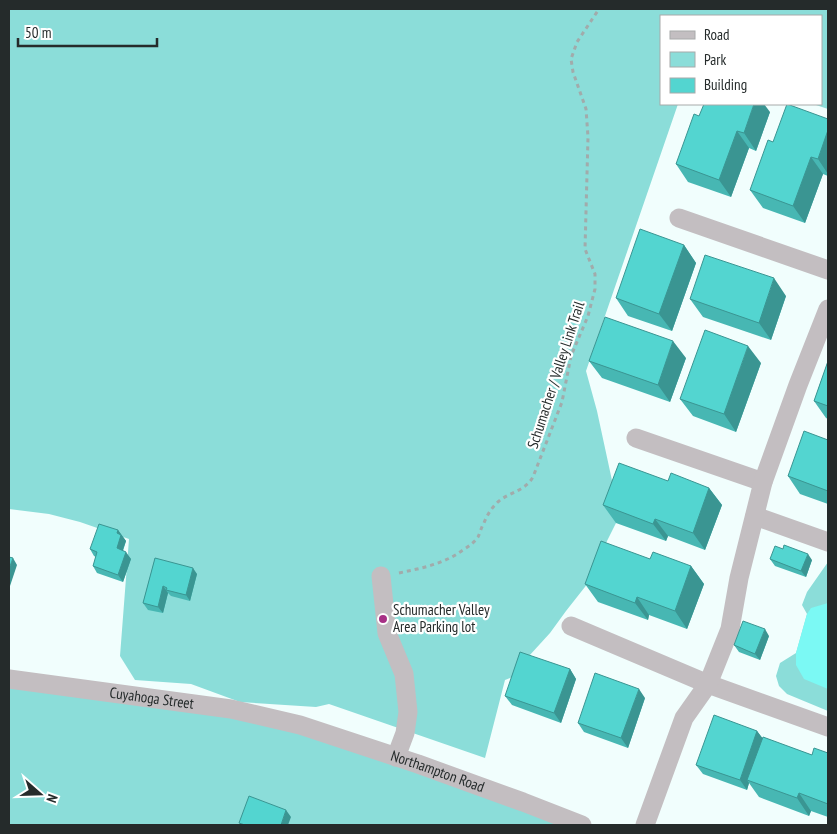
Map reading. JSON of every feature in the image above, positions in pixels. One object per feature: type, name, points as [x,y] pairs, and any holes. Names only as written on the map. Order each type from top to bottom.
[{"type":"street","points":[[679,218],[828,270]]},
{"type":"street","points":[[645,825],[684,718],[708,684],[730,629],[739,578],[763,482],[798,385],[827,316]]},
{"type":"street","points":[[636,438],[763,482]]},
{"type":"street","points":[[755,516],[828,542]]},
{"type":"street","points":[[381,576],[387,634],[404,674],[408,712],[405,733],[396,757]]},
{"type":"street","points":[[571,626],[708,684],[828,728]]},
{"type":"street","name":"Cuyahoga Street","points":[[9,679],[231,709],[292,723]]},
{"type":"street","name":"Northampton Road","points":[[292,723],[396,757],[582,825]]},
{"type":"path","name":"Schumacher / Valley Link Trail","points":[[381,576],[439,563],[457,554],[473,542],[479,536],[491,509],[509,494],[529,484],[562,402],[570,356],[588,316],[596,289],[595,274],[585,249],[588,137],[586,109],[573,72],[571,60],[577,42],[599,9]]},
{"type":"green space","points":[[9,9],[828,9],[828,109],[816,105],[822,105],[822,15],[660,15],[660,105],[678,105],[586,371],[597,411],[616,499],[616,523],[592,578],[550,633],[529,656],[518,675],[505,680],[485,758],[329,704],[316,707],[240,702],[191,684],[135,680],[120,656],[129,539],[80,522],[49,514],[9,509]]},
{"type":"green space","points":[[828,562],[828,711],[787,694],[779,686],[776,676],[780,663],[796,653],[807,614],[802,605],[807,592]]},
{"type":"green space","points":[[9,679],[231,709],[581,825],[9,825]]},
{"type":"shaded area","points":[[828,603],[828,689],[804,679],[796,665],[796,653],[807,614],[811,608]]},
{"type":"building","points":[[704,105],[754,105],[744,133],[737,131],[719,180],[676,164],[694,114],[699,116]]},
{"type":"building","points":[[787,105],[828,119],[828,130],[818,159],[811,157],[793,206],[750,190],[768,140],[773,142]]},
{"type":"building","points":[[640,229],[684,245],[659,314],[616,298]]},
{"type":"building","points":[[705,255],[774,278],[759,323],[690,299]]},
{"type":"building","points":[[605,317],[673,341],[658,385],[589,361]]},
{"type":"building","points":[[705,330],[748,346],[724,414],[680,399]]},
{"type":"building","points":[[828,361],[828,406],[814,401]]},
{"type":"building","points":[[804,431],[828,440],[828,491],[788,476]]},
{"type":"building","points":[[619,463],[668,481],[671,473],[709,488],[693,533],[655,519],[653,524],[603,505]]},
{"type":"building","points":[[99,524],[118,530],[117,533],[121,535],[117,548],[126,552],[118,575],[93,566],[97,552],[90,549]]},
{"type":"building","points":[[601,541],[650,559],[653,552],[691,566],[675,611],[637,597],[635,603],[585,584]]},
{"type":"building","points":[[784,545],[808,554],[801,571],[770,559],[775,546],[783,549]]},
{"type":"building","points":[[9,557],[13,558],[9,569]]},
{"type":"building","points":[[155,558],[193,568],[186,595],[166,590],[167,588],[163,586],[158,607],[143,603]]},
{"type":"building","points":[[743,621],[765,629],[755,654],[734,645]]},
{"type":"building","points":[[520,652],[570,669],[554,713],[505,696]]},
{"type":"building","points":[[595,673],[639,689],[621,738],[578,723]]},
{"type":"building","points":[[714,715],[757,731],[740,780],[696,765]]},
{"type":"building","points":[[763,737],[812,755],[814,748],[828,753],[828,804],[799,793],[797,798],[747,780]]},
{"type":"building","points":[[249,796],[286,810],[281,825],[245,825],[239,823]]},
{"type":"place","name":"Schumacher Valley Area Parking lot","points":[[383,619]]}]
